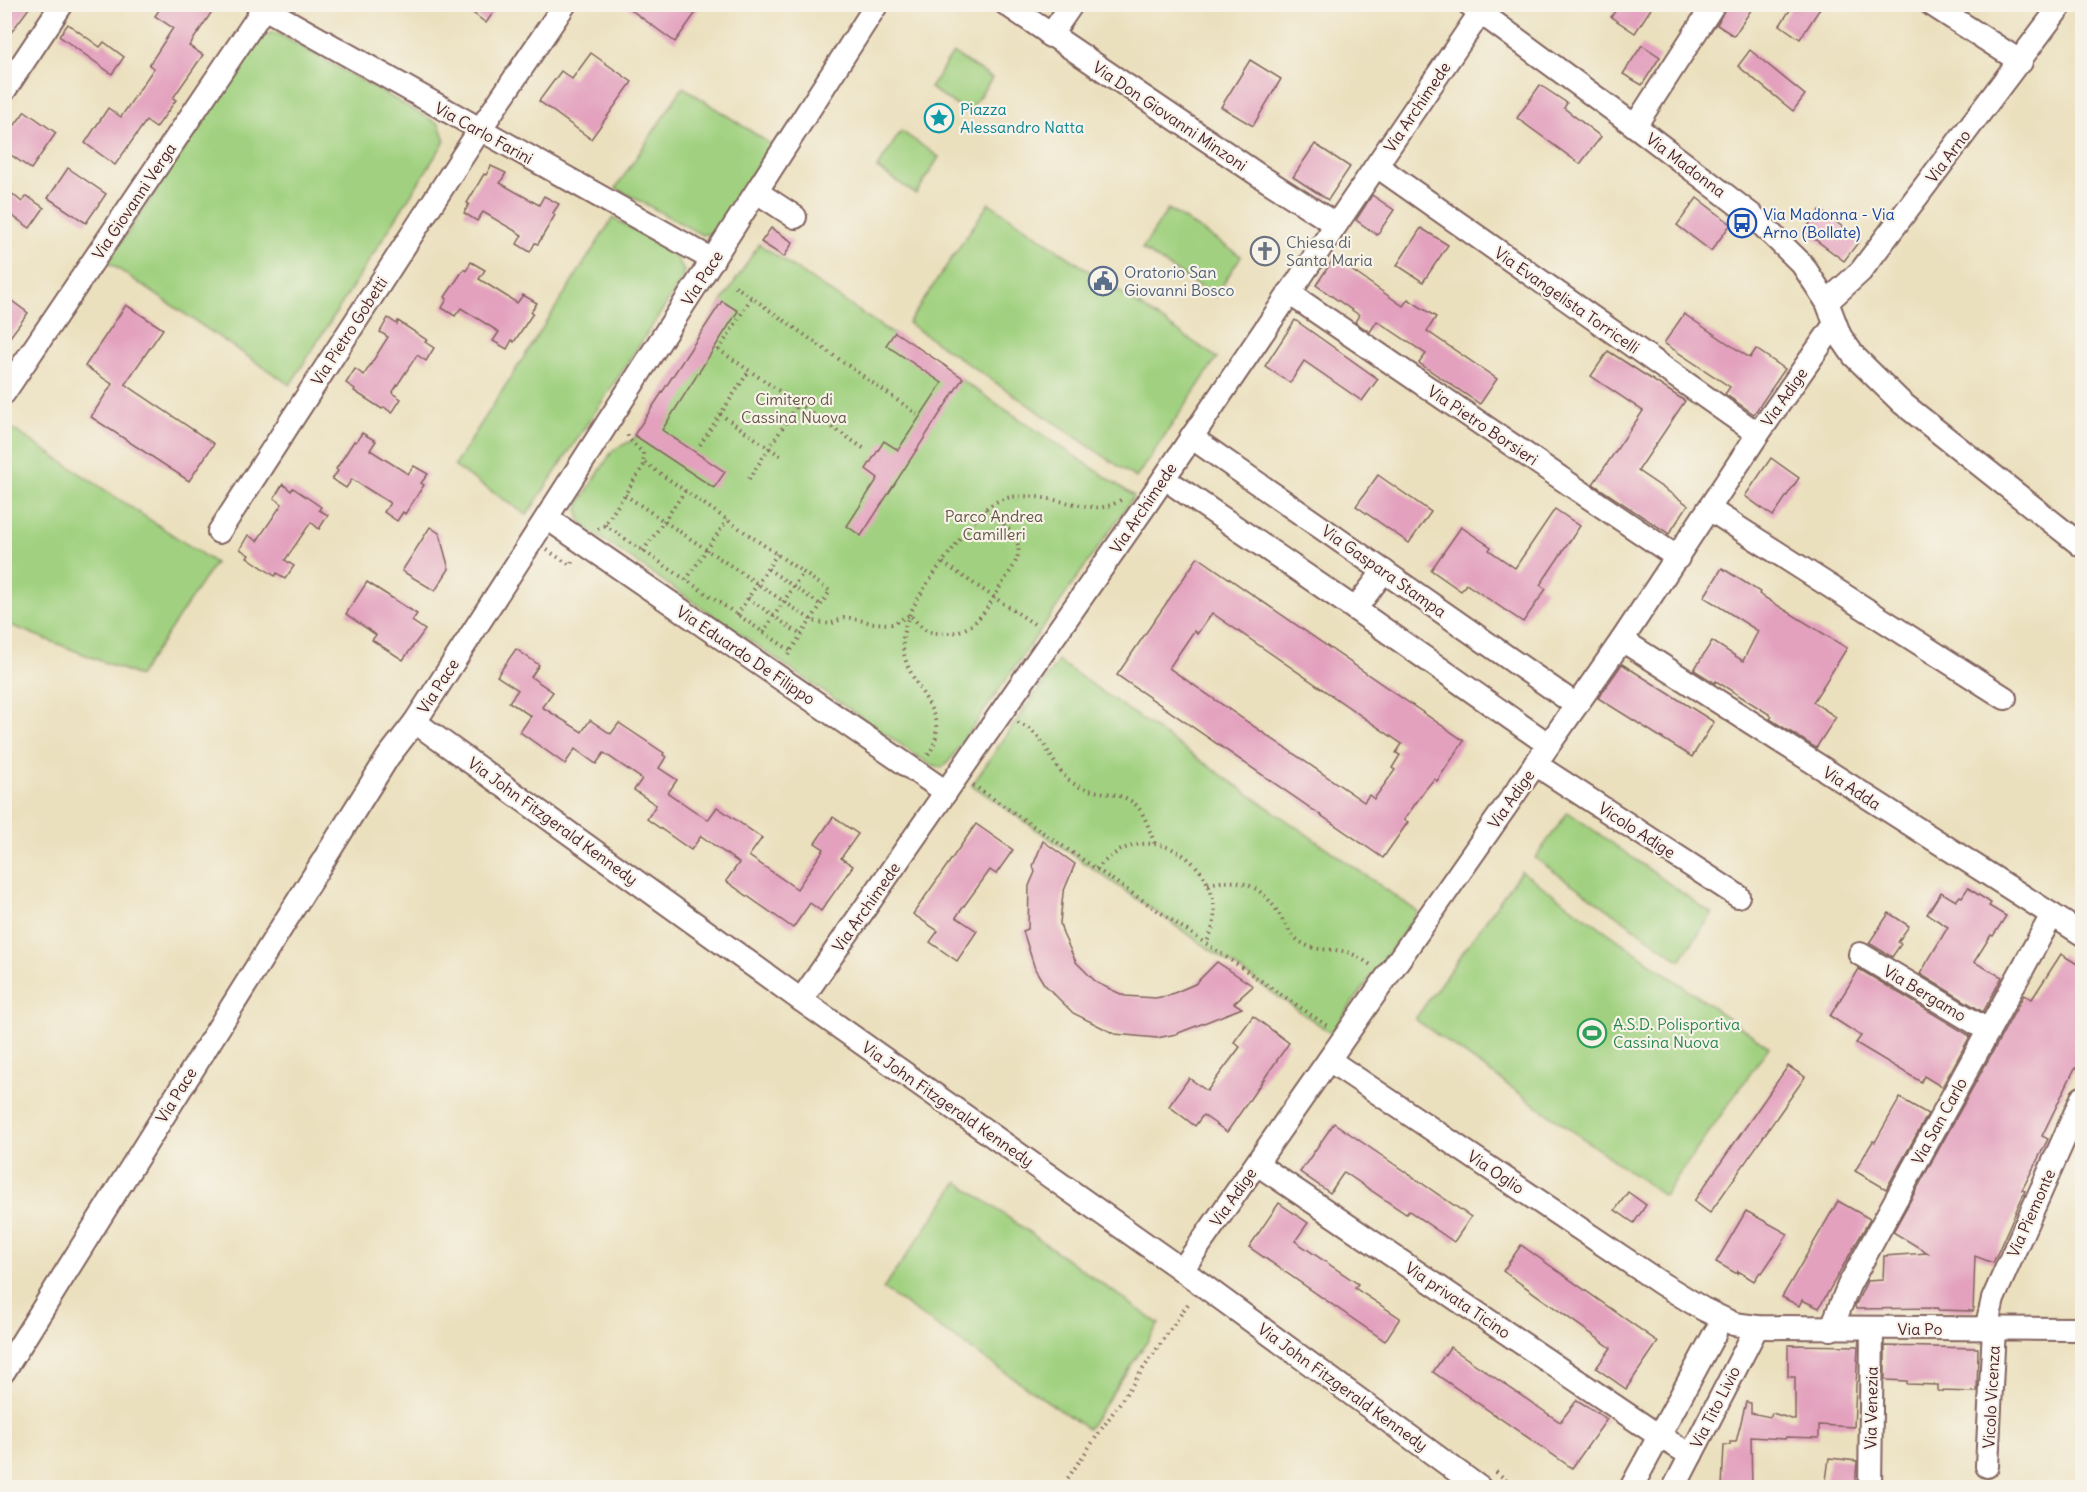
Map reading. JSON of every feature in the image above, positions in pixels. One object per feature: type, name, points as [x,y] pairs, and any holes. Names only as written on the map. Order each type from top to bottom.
[{"type":"street","points":[[4,91],[62,4]]},
{"type":"street","name":"Via Pietro Gobetti","points":[[219,532],[479,130],[565,4]]},
{"type":"street","name":"Via Pace","points":[[4,1371],[388,757],[415,722],[877,4]]},
{"type":"street","name":"Via Don Giovanni Minzoni","points":[[1006,4],[1050,36],[1335,224]]},
{"type":"street","points":[[1050,36],[1072,4]]},
{"type":"street","points":[[1635,126],[1714,4]]},
{"type":"street","points":[[1931,4],[2021,62]]},
{"type":"street","name":"Via Arno","points":[[1827,302],[1861,271],[2021,62],[2062,4]]},
{"type":"street","name":"Via Carlo Farini","points":[[260,6],[713,260]]},
{"type":"street","name":"Via Giovanni Verga","points":[[4,393],[260,6]]},
{"type":"street","name":"Via Madonna","points":[[1474,9],[1635,126],[1753,216],[1802,264],[1827,302],[1835,324],[1854,357],[1902,403],[2082,546]]},
{"type":"street","name":"Via Archimede","points":[[801,1000],[1377,166],[1474,9]]},
{"type":"street","name":"Via Evangelista Torricelli","points":[[1377,166],[1758,434]]},
{"type":"street","points":[[757,192],[795,217]]},
{"type":"street","name":"Via Pietro Borsieri","points":[[1289,293],[1678,558]]},
{"type":"street","name":"Via Adige","points":[[1182,1270],[1678,558],[1713,512],[1758,434],[1835,324]]},
{"type":"street","name":"Via Gaspara Stampa","points":[[1191,437],[1576,705]]},
{"type":"street","points":[[1177,487],[1539,738]]},
{"type":"street","points":[[1713,512],[2005,698]]},
{"type":"street","name":"Via Eduardo De Filippo","points":[[547,518],[946,792]]},
{"type":"street","points":[[1355,609],[1384,571]]},
{"type":"street","name":"Via Adda","points":[[1622,640],[2082,934]]},
{"type":"street","name":"Via John Fitzgerald Kennedy","points":[[415,722],[801,1000],[1182,1270],[1480,1488]]},
{"type":"street","name":"Vicolo Adige","points":[[1535,764],[1738,896]]},
{"type":"street","name":"Via San Carlo","points":[[1831,1329],[1849,1285],[2052,915]]},
{"type":"street","name":"Via Bergamo","points":[[1860,954],[1989,1031]]},
{"type":"street","name":"Via Oglio","points":[[1329,1060],[1662,1284],[1703,1309],[1734,1324],[1757,1327]]},
{"type":"street","name":"Via Piemonte","points":[[1990,1328],[1993,1299],[2082,1098]]},
{"type":"street","name":"Via privata Ticino","points":[[1257,1164],[1659,1437],[1691,1455]]},
{"type":"street","name":"Via Po","points":[[1757,1327],[2082,1329]]},
{"type":"street","name":"Via Tito Livio","points":[[1674,1488],[1757,1327]]},
{"type":"street","name":"Vicolo Vicenza","points":[[1987,1466],[1990,1328]]},
{"type":"street","name":"Via Venezia","points":[[1870,1488],[1872,1329]]},
{"type":"street","points":[[1631,1488],[1715,1333]]},
{"type":"path","points":[[735,286],[917,414]]},
{"type":"path","points":[[752,298],[719,350],[866,450]]},
{"type":"path","points":[[700,445],[749,371]]},
{"type":"path","points":[[749,479],[798,404]]},
{"type":"path","points":[[720,414],[782,457]]},
{"type":"path","points":[[592,532],[605,525],[645,463],[643,453],[629,439],[627,433]]},
{"type":"path","points":[[645,463],[830,591],[781,666]]},
{"type":"path","points":[[643,551],[685,491]]},
{"type":"path","points":[[625,495],[811,619],[830,624],[844,618],[892,624],[910,615]]},
{"type":"path","points":[[922,763],[932,749],[937,725],[933,712],[912,677],[903,648],[906,625],[917,601],[985,509],[1002,498],[1014,496],[1106,507],[1130,497]]},
{"type":"path","points":[[910,615],[927,631],[939,634],[959,632],[969,628],[975,622],[994,597],[1015,563],[1019,550],[1017,540],[985,509]]},
{"type":"path","points":[[686,580],[727,520]]},
{"type":"path","points":[[605,525],[791,651]]},
{"type":"path","points":[[737,615],[777,554]]},
{"type":"path","points":[[943,563],[1043,630]]},
{"type":"path","points":[[768,569],[821,605]]},
{"type":"path","points":[[763,632],[803,573]]},
{"type":"path","points":[[748,598],[801,635]]},
{"type":"path","points":[[1002,711],[1034,733],[1059,771],[1072,783],[1089,791],[1114,793],[1137,805],[1155,844]]},
{"type":"path","points":[[959,773],[972,785],[1345,1037]]},
{"type":"path","points":[[1096,869],[1113,854],[1133,846],[1155,844],[1176,850],[1194,862],[1208,884],[1214,901],[1214,923],[1206,944]]},
{"type":"path","points":[[1208,884],[1242,882],[1258,890],[1274,906],[1290,932],[1303,944],[1322,950],[1347,952],[1366,962],[1386,977]]},
{"type":"path","points":[[1061,1488],[1201,1284]]},
{"type":"green space","points":[[275,32],[439,124],[445,141],[290,385],[108,262],[259,37]]},
{"type":"green space","points":[[953,53],[992,78],[968,113],[930,88]]},
{"type":"green space","points":[[683,87],[772,145],[715,232],[702,235],[616,188]]},
{"type":"green space","points":[[901,131],[939,157],[916,194],[877,168]]},
{"type":"green space","points":[[989,203],[1217,358],[1136,478],[908,323]]},
{"type":"green space","points":[[1168,209],[1241,256],[1215,297],[1142,249]]},
{"type":"green space","points":[[613,218],[672,251],[684,271],[681,282],[527,515],[454,466]]},
{"type":"green space","name":"Parco Andrea Camilleri","points":[[759,244],[1134,496],[950,760],[942,768],[932,766],[592,532],[582,523],[579,516],[580,502],[613,450],[633,440]]},
{"type":"green space","points":[[4,423],[215,563],[139,676],[5,623]]},
{"type":"green space","points":[[1058,661],[1418,912],[1331,1033],[972,785]]},
{"type":"green space","points":[[1568,812],[1712,914],[1680,960],[1535,858]]},
{"type":"green space","name":"A.S.D. Polisportiva Cassina Nuova","points":[[1521,871],[1769,1047],[1664,1196],[1415,1019]]},
{"type":"green space","points":[[958,1182],[1159,1324],[1088,1429],[883,1289]]},
{"type":"building","points":[[4,4],[32,4],[4,42]]},
{"type":"building","points":[[163,4],[217,4],[189,46],[203,55],[173,98],[176,100],[156,128],[146,121],[115,165],[85,143],[108,108],[121,117],[154,68],[149,65],[173,28],[155,16]]},
{"type":"building","points":[[461,4],[499,4],[486,23]]},
{"type":"building","points":[[623,4],[702,4],[675,42]]},
{"type":"building","points":[[1620,4],[1654,4],[1635,33],[1611,17]]},
{"type":"building","points":[[1727,4],[1755,4],[1734,36],[1717,25]]},
{"type":"building","points":[[1794,4],[1823,4],[1800,39],[1780,25]]},
{"type":"building","points":[[68,24],[100,47],[104,42],[124,57],[112,74],[59,36]]},
{"type":"building","points":[[1642,45],[1660,57],[1642,85],[1623,74]]},
{"type":"building","points":[[1750,50],[1805,95],[1793,111],[1738,66]]},
{"type":"building","points":[[591,53],[632,82],[591,139],[539,101],[561,71],[572,79]]},
{"type":"building","points":[[1250,60],[1281,79],[1253,126],[1221,107]]},
{"type":"building","points":[[1540,85],[1567,103],[1564,108],[1601,137],[1580,164],[1517,118]]},
{"type":"building","points":[[25,111],[56,133],[31,169],[4,150],[4,140]]},
{"type":"building","points":[[1315,144],[1350,167],[1328,200],[1293,177]]},
{"type":"building","points":[[491,166],[506,173],[500,183],[539,205],[544,196],[559,204],[538,244],[535,243],[530,252],[517,244],[522,235],[483,212],[477,221],[464,213],[469,204],[467,203]]},
{"type":"building","points":[[68,168],[106,194],[86,223],[48,198]]},
{"type":"building","points":[[4,187],[22,202],[27,196],[44,208],[30,228],[4,210]]},
{"type":"building","points":[[1372,195],[1394,210],[1377,235],[1356,220]]},
{"type":"building","points":[[1697,198],[1731,224],[1711,251],[1677,225]]},
{"type":"building","points":[[1820,210],[1860,240],[1844,261],[1804,231]]},
{"type":"building","points":[[771,228],[793,242],[784,257],[761,242]]},
{"type":"building","points":[[1421,228],[1448,245],[1423,282],[1397,265]]},
{"type":"building","points":[[1334,258],[1403,306],[1408,299],[1436,317],[1427,331],[1497,379],[1480,404],[1419,363],[1426,354],[1377,321],[1370,332],[1355,322],[1359,315],[1316,285]]},
{"type":"building","points":[[471,262],[485,270],[479,279],[517,303],[523,295],[537,303],[531,312],[533,313],[507,349],[493,341],[499,332],[461,308],[455,316],[442,308],[447,299],[445,297]]},
{"type":"building","points":[[4,295],[28,313],[4,345]]},
{"type":"building","points":[[722,301],[738,311],[662,430],[725,472],[714,488],[634,435]]},
{"type":"building","points":[[126,305],[163,329],[125,384],[214,444],[189,481],[91,417],[112,384],[85,366]]},
{"type":"building","points":[[1684,314],[1750,358],[1756,349],[1785,369],[1754,414],[1725,394],[1730,387],[1664,343]]},
{"type":"building","points":[[388,318],[397,324],[398,321],[427,340],[425,342],[434,348],[426,361],[417,355],[392,393],[401,399],[392,413],[354,391],[355,389],[346,383],[355,369],[364,375],[388,337],[380,332]]},
{"type":"building","points":[[1295,320],[1378,379],[1362,401],[1304,361],[1290,383],[1265,366]]},
{"type":"building","points":[[895,332],[963,378],[861,536],[847,526],[878,478],[866,469],[884,441],[898,450],[942,383],[886,345]]},
{"type":"building","points":[[1608,351],[1685,401],[1638,471],[1688,505],[1669,534],[1593,484],[1643,411],[1591,376]]},
{"type":"building","points":[[362,433],[376,441],[370,450],[408,474],[414,466],[428,474],[421,483],[424,485],[405,514],[403,512],[397,521],[384,512],[390,503],[352,479],[346,488],[332,479],[354,441],[356,442]]},
{"type":"building","points":[[1771,458],[1799,478],[1773,516],[1745,496]]},
{"type":"building","points":[[1378,475],[1431,512],[1409,543],[1356,506]]},
{"type":"building","points":[[283,484],[291,491],[293,488],[321,507],[319,510],[328,515],[319,529],[311,522],[285,560],[294,566],[285,579],[277,573],[275,576],[247,557],[249,555],[240,549],[248,535],[257,541],[282,504],[274,498]]},
{"type":"building","points":[[1555,509],[1580,526],[1540,585],[1546,589],[1523,622],[1466,584],[1461,591],[1431,570],[1461,527],[1491,547],[1489,550],[1515,568]]},
{"type":"building","points":[[430,527],[439,533],[449,569],[435,591],[402,571]]},
{"type":"building","points":[[1198,557],[1464,741],[1437,781],[1434,779],[1404,820],[1408,822],[1383,858],[1117,675]],"holes":[[[1212,613],[1402,744],[1396,753],[1400,755],[1392,768],[1395,770],[1374,799],[1369,795],[1364,802],[1169,668],[1194,631],[1197,634]]]},
{"type":"building","points":[[1722,568],[1760,592],[1759,594],[1847,648],[1813,702],[1836,717],[1816,748],[1770,719],[1772,716],[1694,670],[1712,641],[1743,661],[1758,631],[1704,597]]},
{"type":"building","points":[[367,582],[417,614],[412,621],[425,630],[403,660],[372,640],[376,635],[346,614]]},
{"type":"building","points":[[516,649],[539,665],[531,677],[553,692],[542,707],[582,732],[590,720],[611,734],[619,723],[664,753],[666,757],[659,768],[677,780],[668,793],[708,820],[717,807],[762,838],[749,856],[797,889],[824,849],[815,843],[833,817],[858,834],[841,858],[853,866],[821,911],[810,903],[793,928],[726,881],[739,863],[701,836],[691,850],[647,819],[656,805],[634,790],[642,779],[604,753],[596,764],[575,749],[565,764],[520,732],[531,716],[509,702],[518,690],[497,676]]},
{"type":"building","points":[[1622,664],[1714,722],[1692,757],[1598,698]]},
{"type":"building","points":[[976,824],[1013,850],[996,874],[990,870],[956,917],[977,931],[957,961],[930,942],[938,931],[913,914]]},
{"type":"building","points":[[1043,841],[1075,864],[1063,893],[1060,923],[1076,962],[1097,983],[1125,996],[1155,998],[1167,996],[1195,984],[1217,962],[1253,986],[1234,1003],[1242,1008],[1176,1034],[1157,1038],[1115,1034],[1073,1013],[1044,984],[1035,969],[1023,931],[1028,929],[1029,886],[1035,872],[1033,866]]},
{"type":"building","points":[[1968,888],[1991,903],[1989,906],[2006,916],[1974,962],[2002,977],[1983,1012],[1920,974],[1948,927],[1927,914],[1941,892],[1956,901]]},
{"type":"building","points":[[1889,913],[1909,926],[1898,942],[1901,944],[1892,957],[1869,943]]},
{"type":"building","points":[[2061,954],[2082,967],[2082,1058],[2042,1136],[2048,1139],[2022,1190],[2025,1191],[1993,1263],[1975,1256],[1973,1311],[1938,1310],[1938,1308],[1856,1309],[1855,1306],[1867,1281],[1883,1280],[1884,1256],[1928,1253],[1893,1232],[2024,995],[2032,999]]},
{"type":"building","points":[[1859,969],[1970,1036],[1942,1087],[1924,1076],[1921,1082],[1856,1043],[1861,1036],[1830,1016]]},
{"type":"building","points":[[1253,1016],[1289,1043],[1227,1132],[1203,1115],[1195,1126],[1169,1106],[1189,1078],[1207,1091],[1240,1047],[1234,1042]]},
{"type":"building","points":[[1788,1066],[1805,1077],[1710,1213],[1694,1201]]},
{"type":"building","points":[[1900,1098],[1928,1114],[1886,1189],[1855,1171],[1873,1141],[1875,1142]]},
{"type":"building","points":[[1334,1123],[1471,1217],[1454,1242],[1409,1211],[1406,1214],[1344,1172],[1330,1193],[1300,1172]]},
{"type":"building","points":[[1628,1192],[1646,1205],[1634,1223],[1615,1210]]},
{"type":"building","points":[[1838,1201],[1870,1219],[1819,1308],[1802,1300],[1799,1306],[1782,1297]]},
{"type":"building","points":[[1279,1203],[1308,1223],[1295,1241],[1358,1284],[1355,1288],[1400,1318],[1385,1341],[1249,1247]]},
{"type":"building","points":[[1746,1211],[1788,1234],[1754,1281],[1716,1262]]},
{"type":"building","points":[[1521,1245],[1658,1342],[1626,1389],[1596,1368],[1611,1348],[1503,1271]]},
{"type":"building","points":[[1788,1345],[1858,1346],[1854,1427],[1819,1425],[1819,1438],[1751,1437],[1752,1488],[1722,1488],[1724,1445],[1736,1442],[1746,1402],[1751,1403],[1751,1413],[1770,1417],[1772,1413],[1795,1420],[1795,1377],[1788,1377]]},
{"type":"building","points":[[1885,1346],[1978,1348],[1977,1392],[1938,1391],[1938,1385],[1907,1384],[1907,1381],[1885,1380]]},
{"type":"building","points":[[1450,1347],[1560,1422],[1577,1400],[1607,1419],[1572,1468],[1433,1372]]},
{"type":"building","points":[[1829,1458],[1857,1461],[1855,1488],[1825,1488]]},
{"type":"place","name":"Piazza Alessandro Natta","points":[[939,118]]},
{"type":"place","name":"Via Madonna - Via Arno (Bollate)","points":[[1742,223]]},
{"type":"place","name":"Chiesa di Santa Maria","points":[[1265,251]]},
{"type":"place","name":"Oratorio San Giovanni Bosco","points":[[1103,281]]},
{"type":"place","name":"A.S.D. Polisportiva Cassina Nuova","points":[[1592,1033]]},
{"type":"park label","name":"Cimitero di Cassina Nuova","points":[[794,408]]}]
